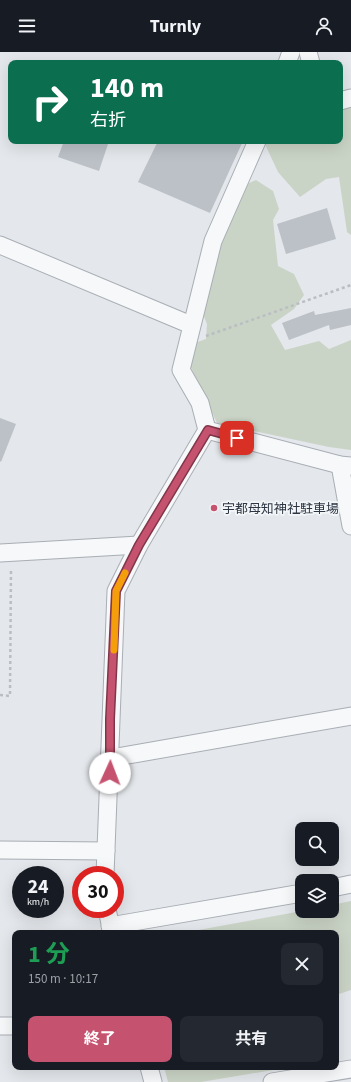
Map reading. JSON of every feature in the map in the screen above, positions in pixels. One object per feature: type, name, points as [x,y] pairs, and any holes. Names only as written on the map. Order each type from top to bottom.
[{"type":"street","points":[[105,866],[111,758],[110,719],[116,591],[139,545],[208,430],[200,403],[181,370],[213,241],[256,144]]},
{"type":"street","points":[[0,245],[191,325]]},
{"type":"street","points":[[208,430],[345,466],[351,526]]},
{"type":"street","points":[[6,552],[139,545]]},
{"type":"street","points":[[111,758],[351,716]]},
{"type":"street","points":[[0,850],[106,851]]},
{"type":"street","points":[[339,887],[351,884]]},
{"type":"street","points":[[109,918],[111,930],[295,894]]},
{"type":"street","points":[[0,1026],[12,1026]]},
{"type":"street","points":[[150,1070],[153,1082]]},
{"type":"street","points":[[272,1082],[351,1070]]},
{"type":"path","points":[[209,335],[351,285]]},
{"type":"path","points":[[0,695],[10,696],[6,552]]},
{"type":"green space","points":[[351,106],[351,235],[347,232],[339,177],[326,179],[300,197],[278,172],[265,144],[343,144],[343,108]]},
{"type":"green space","points":[[256,180],[273,191],[279,209],[273,220],[278,266],[294,274],[304,295],[294,309],[271,325],[285,350],[319,341],[329,349],[351,340],[351,450],[329,447],[217,423],[188,361],[192,344],[206,339],[207,324],[201,309],[225,225],[247,184]]},
{"type":"green space","points":[[351,901],[351,990],[339,994],[339,930],[198,930],[295,912],[295,918],[339,918],[339,904]]},
{"type":"green space","points":[[165,1070],[273,1070],[201,1082],[168,1082]]},
{"type":"building","points":[[63,144],[108,144],[99,171],[58,157]]},
{"type":"building","points":[[157,144],[242,144],[210,213],[138,182]]},
{"type":"building","points":[[327,208],[336,239],[286,254],[277,224]]},
{"type":"building","points":[[351,308],[351,325],[330,330],[329,325],[289,340],[282,323],[314,311],[315,315]]},
{"type":"building","points":[[0,418],[16,424],[1,462],[0,461]]},
{"type":"slow traffic","points":[[114,650],[116,591],[125,573]]},
{"type":"place","name":"宇都母知神社駐車場","points":[[214,508]]},
{"type":"route","points":[[110,773],[110,719],[116,591],[139,545],[208,430],[237,438]]}]
